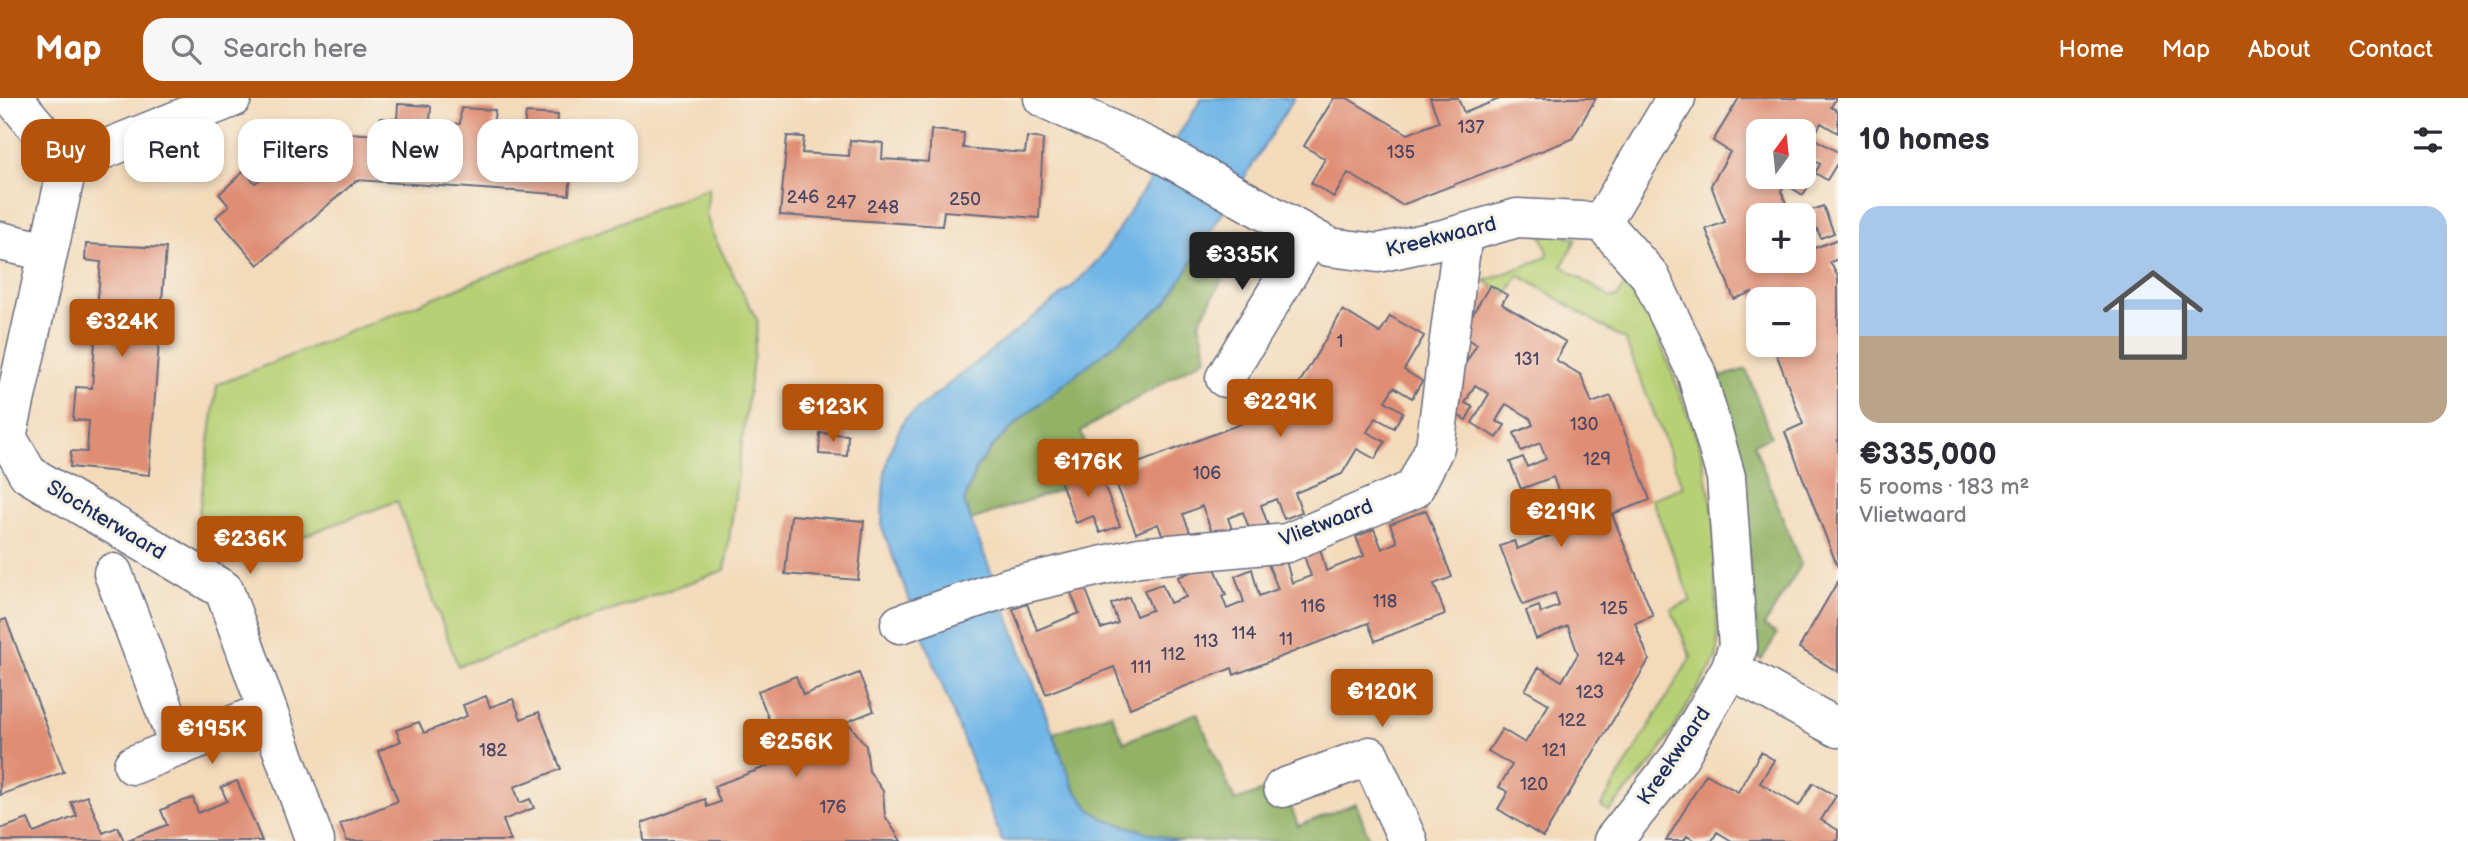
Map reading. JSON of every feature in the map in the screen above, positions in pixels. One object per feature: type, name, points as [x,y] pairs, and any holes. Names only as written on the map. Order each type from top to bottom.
[{"type":"street","points":[[13,98],[30,119]]},
{"type":"street","points":[[110,147],[232,98]]},
{"type":"street","name":"Kreekwaard","points":[[1044,98],[1155,150],[1329,247],[1378,253],[1517,218],[1602,222]]},
{"type":"street","points":[[1676,98],[1602,222],[1650,276],[1696,372],[1726,477],[1738,647],[1730,669],[1838,728]]},
{"type":"street","points":[[4,438],[64,182]]},
{"type":"street","name":"Vlietwaard","points":[[900,624],[1009,587],[1139,557],[1287,543],[1414,488],[1435,447],[1463,233]]},
{"type":"street","points":[[1225,378],[1310,237]]},
{"type":"street","points":[[0,242],[47,252]]},
{"type":"street","name":"Slochterwaard","points":[[4,438],[28,474],[224,590],[315,841]]},
{"type":"street","name":"Slochterwaard","points":[[113,573],[179,747]]},
{"type":"street","name":"Kreekwaard","points":[[1613,841],[1678,758],[1730,669]]},
{"type":"street","points":[[134,765],[268,711]]},
{"type":"street","points":[[1283,789],[1370,756],[1408,841]]},
{"type":"green space","points":[[709,187],[706,214],[712,233],[758,322],[725,570],[458,666],[397,501],[247,557],[236,540],[198,520],[217,385]]},
{"type":"green space","points":[[1537,225],[1576,239],[1562,266],[1611,298],[1617,297],[1633,272],[1700,446],[1714,514],[1718,649],[1716,659],[1654,761],[1609,811],[1601,806],[1691,657],[1671,609],[1691,601],[1652,499],[1683,487],[1625,340],[1519,275],[1507,295],[1485,281],[1547,257],[1548,252]]},
{"type":"green space","points":[[1203,244],[1232,261],[1199,322],[1207,357],[1081,431],[1098,477],[971,520],[964,502],[976,468],[993,446],[1024,416],[1167,302]]},
{"type":"green space","points":[[1712,358],[1721,377],[1746,369],[1771,436],[1754,444],[1801,565],[1764,626],[1777,634],[1762,659],[1759,658],[1741,475],[1698,363]]},
{"type":"green space","points":[[1111,713],[1124,742],[1197,713],[1235,801],[1283,784],[1298,826],[1356,803],[1370,841],[1177,841],[1106,820],[1091,810],[1074,788],[1053,733]]},
{"type":"water","points":[[1202,98],[1294,98],[1167,302],[1024,416],[993,446],[976,468],[964,502],[1074,788],[1091,810],[1106,820],[1177,841],[1002,841],[882,528],[888,459],[905,419],[1074,285],[1100,258]]},
{"type":"building","points":[[1334,98],[1347,98],[1408,134],[1439,122],[1430,98],[1458,98],[1464,113],[1502,98],[1596,98],[1572,139],[1402,205],[1348,173],[1334,197],[1311,183],[1325,159],[1304,146]]},
{"type":"building","points":[[1739,98],[1836,98],[1831,107],[1838,111],[1838,133],[1821,123],[1816,132],[1816,119],[1746,119],[1746,189],[1782,189],[1786,203],[1746,203],[1746,273],[1816,273],[1816,247],[1838,239],[1838,259],[1830,262],[1838,277],[1838,568],[1785,432],[1803,424],[1778,357],[1816,357],[1816,287],[1746,287],[1746,294],[1734,299],[1706,229],[1725,222],[1711,185],[1730,152],[1713,141]]},
{"type":"building","points":[[398,104],[431,106],[430,119],[397,119]]},
{"type":"building","points":[[461,108],[495,110],[494,119],[477,119],[477,182],[570,182],[569,195],[385,182],[463,182]]},
{"type":"building","points":[[526,113],[558,115],[558,119],[525,119]]},
{"type":"building","points":[[931,130],[964,133],[963,148],[1025,153],[1027,137],[1043,139],[1039,218],[944,211],[942,226],[780,215],[787,136],[804,137],[802,153],[849,156],[850,140],[883,143],[882,159],[929,162]]},
{"type":"building","points":[[353,133],[367,134],[367,181],[357,180],[258,265],[216,217],[229,206],[219,194],[238,177],[238,182],[255,183],[353,182]]},
{"type":"building","points":[[1816,140],[1838,152],[1838,162],[1827,180],[1816,174],[1820,164],[1816,162]]},
{"type":"building","points":[[1793,189],[1807,189],[1803,195]]},
{"type":"building","points":[[1823,206],[1834,233],[1821,238],[1816,229],[1816,209]]},
{"type":"building","points":[[86,244],[166,248],[149,475],[70,467],[71,451],[87,452],[89,421],[73,420],[76,387],[92,388],[95,341],[79,340],[81,307],[97,308],[101,262],[85,260]]},
{"type":"building","points":[[1490,285],[1507,295],[1502,304],[1566,342],[1556,360],[1581,375],[1592,403],[1611,396],[1650,500],[1612,514],[1653,616],[1635,623],[1649,660],[1543,837],[1498,809],[1508,792],[1499,787],[1512,765],[1488,751],[1502,729],[1525,743],[1549,704],[1525,690],[1539,667],[1562,681],[1578,654],[1568,626],[1536,639],[1526,611],[1539,606],[1541,613],[1559,606],[1555,593],[1523,605],[1500,546],[1514,541],[1517,549],[1573,527],[1566,510],[1534,523],[1524,496],[1537,491],[1540,500],[1559,493],[1553,477],[1521,489],[1510,462],[1523,457],[1527,467],[1546,459],[1540,443],[1521,451],[1514,433],[1533,425],[1530,418],[1506,404],[1496,421],[1505,425],[1497,438],[1472,423],[1489,394],[1475,385],[1465,403],[1473,407],[1466,420],[1441,405],[1477,344],[1460,335]]},
{"type":"building","points":[[1343,310],[1380,333],[1390,316],[1424,336],[1404,370],[1422,381],[1412,398],[1394,387],[1385,401],[1403,412],[1394,428],[1376,418],[1367,432],[1385,442],[1375,459],[1357,449],[1342,474],[1295,493],[1302,512],[1284,519],[1276,499],[1261,505],[1268,525],[1250,531],[1243,512],[1228,518],[1235,538],[1217,545],[1202,506],[1183,514],[1193,540],[1168,549],[1158,524],[1136,533],[1112,473],[1285,407]]},
{"type":"building","points":[[820,433],[848,435],[847,456],[819,454]]},
{"type":"building","points":[[1076,464],[1083,481],[1100,474],[1120,526],[1100,533],[1093,516],[1076,523],[1057,472]]},
{"type":"building","points":[[1426,510],[1452,577],[1434,584],[1445,614],[1375,641],[1368,623],[1234,675],[1232,668],[1130,708],[1114,667],[1046,694],[1013,609],[1027,604],[1037,630],[1079,613],[1069,588],[1083,582],[1101,629],[1118,623],[1111,604],[1129,597],[1136,616],[1152,610],[1144,590],[1162,584],[1170,603],[1186,597],[1178,577],[1213,563],[1226,595],[1222,596],[1227,609],[1244,602],[1235,576],[1252,569],[1259,596],[1278,589],[1268,564],[1285,557],[1292,583],[1311,576],[1302,550],[1319,544],[1326,571],[1364,556],[1356,537],[1374,529],[1382,549],[1397,542],[1390,524]]},
{"type":"building","points":[[791,515],[864,521],[858,580],[785,574]]},
{"type":"building","points":[[1838,581],[1838,672],[1799,648]]},
{"type":"building","points":[[6,619],[64,772],[0,795],[0,621]]},
{"type":"building","points":[[859,673],[874,711],[800,740],[802,744],[850,725],[866,746],[869,771],[883,791],[885,816],[901,841],[644,841],[642,823],[705,799],[707,807],[720,802],[714,786],[790,758],[786,746],[780,748],[758,691],[796,676],[803,695]]},
{"type":"building","points":[[486,696],[490,707],[513,699],[521,719],[539,712],[561,769],[514,787],[520,803],[530,799],[534,808],[503,820],[511,841],[347,841],[340,824],[398,801],[378,751],[401,741],[396,730],[419,722],[424,733],[467,716],[463,705]]},
{"type":"building","points":[[1761,752],[1774,760],[1760,783],[1780,795],[1799,806],[1813,783],[1836,796],[1821,820],[1838,830],[1838,841],[1732,841],[1717,832],[1712,841],[1695,841],[1687,836],[1684,841],[1666,841],[1706,774],[1738,792]]},
{"type":"building","points":[[237,781],[262,841],[125,841],[167,825],[161,810],[177,803],[193,798],[198,813],[227,801],[221,787]]},
{"type":"building","points":[[87,796],[103,833],[118,827],[124,841],[1,841],[0,829],[28,819],[34,833],[77,816],[71,802]]}]
